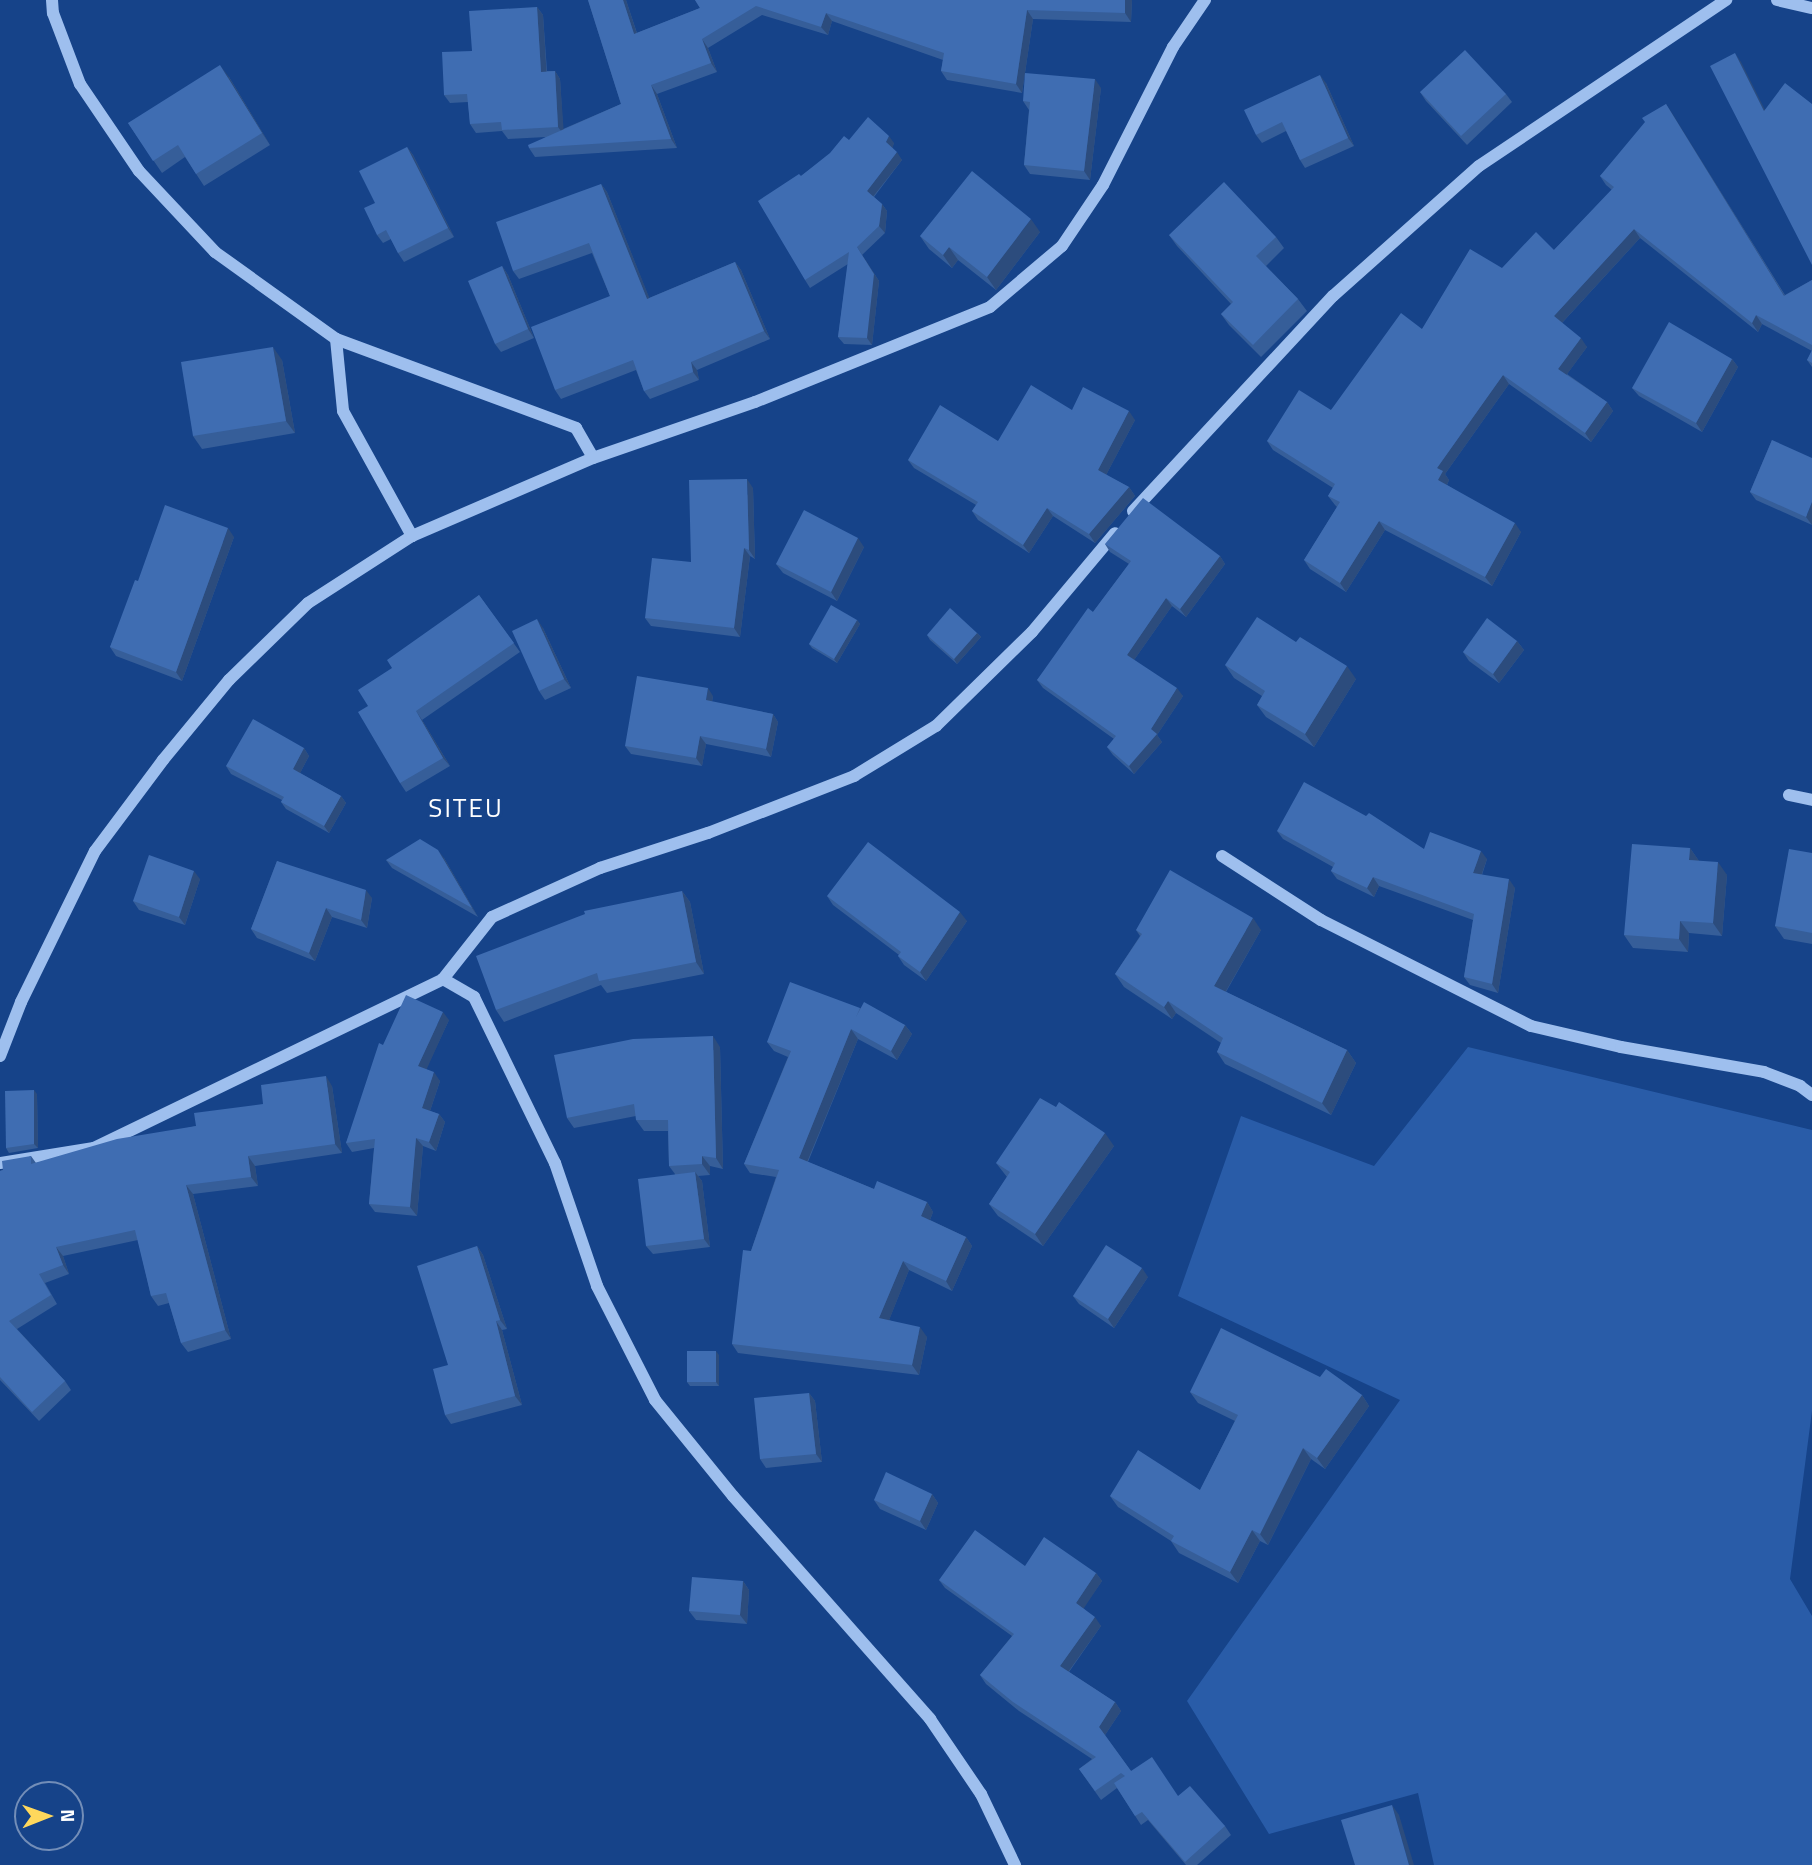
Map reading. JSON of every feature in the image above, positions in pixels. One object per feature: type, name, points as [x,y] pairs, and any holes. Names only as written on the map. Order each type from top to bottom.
[{"type":"street","points":[[52,0],[53,13],[80,84],[139,171],[215,252],[336,338],[576,428],[593,458]]},
{"type":"street","points":[[0,1056],[21,1002],[95,851],[163,760],[229,681],[308,603],[412,536],[593,458],[755,402],[990,307],[1062,246],[1103,185],[1173,47],[1205,0]]},
{"type":"street","points":[[0,1163],[94,1148],[443,979],[492,917],[600,868],[708,833],[854,776],[936,726],[1032,632],[1149,492],[1334,296],[1479,166],[1727,0]]},
{"type":"street","points":[[1777,0],[1812,8]]},
{"type":"street","points":[[336,338],[343,411],[412,536]]},
{"type":"street","points":[[1789,795],[1812,800]]},
{"type":"street","points":[[1222,856],[1321,920],[1531,1026],[1621,1047],[1765,1072],[1800,1086],[1812,1095]]},
{"type":"street","points":[[443,979],[474,997],[555,1163],[597,1286],[655,1400],[733,1496],[930,1719],[981,1794],[1015,1865]]},
{"type":"shaded area","points":[[1468,1047],[1812,1130],[1812,1411],[1790,1579],[1812,1616],[1812,1865],[1434,1865],[1418,1793],[1269,1834],[1187,1701],[1400,1400],[1178,1296],[1241,1116],[1374,1166]]},
{"type":"building","points":[[588,0],[623,0],[634,34],[700,8],[695,0],[1125,0],[1125,13],[1027,10],[1016,84],[941,71],[944,53],[826,13],[821,27],[756,6],[702,39],[711,63],[651,85],[671,139],[529,148],[528,145],[621,104]]},
{"type":"building","points":[[537,7],[541,72],[555,71],[558,127],[502,130],[501,122],[470,124],[467,94],[444,95],[442,52],[472,51],[469,11]]},
{"type":"building","points":[[1465,50],[1506,94],[1461,136],[1420,92]]},
{"type":"building","points":[[1735,53],[1764,111],[1785,83],[1812,104],[1812,265],[1710,66]]},
{"type":"building","points":[[220,65],[262,133],[196,174],[178,145],[153,161],[128,123]]},
{"type":"building","points":[[1025,73],[1095,79],[1084,171],[1024,165],[1030,102],[1023,101]]},
{"type":"building","points":[[1320,75],[1348,138],[1300,160],[1282,122],[1256,135],[1244,110]]},
{"type":"building","points":[[1666,104],[1784,296],[1812,280],[1812,345],[1756,315],[1752,323],[1634,229],[1554,316],[1581,338],[1558,369],[1607,402],[1585,433],[1503,375],[1437,468],[1443,471],[1438,480],[1515,523],[1485,577],[1379,521],[1340,583],[1304,560],[1340,502],[1328,496],[1335,484],[1267,441],[1299,390],[1331,410],[1401,313],[1422,329],[1470,249],[1502,268],[1536,232],[1554,250],[1614,187],[1600,176],[1645,122],[1642,118]]},
{"type":"building","points":[[868,117],[889,136],[886,142],[897,152],[867,191],[882,204],[879,226],[857,247],[874,274],[867,338],[838,337],[849,252],[805,280],[758,201],[799,174],[801,176],[830,153],[844,136],[849,140]]},
{"type":"building","points":[[407,147],[448,228],[398,253],[386,230],[377,235],[364,208],[375,203],[359,171]]},
{"type":"building","points":[[972,171],[1031,219],[987,277],[949,247],[943,255],[920,236]]},
{"type":"building","points":[[1224,182],[1276,237],[1256,256],[1298,299],[1253,345],[1221,314],[1233,302],[1169,235]]},
{"type":"building","points":[[601,184],[647,299],[735,262],[764,331],[691,362],[693,372],[644,391],[633,360],[555,390],[531,327],[610,296],[589,243],[513,271],[496,222]]},
{"type":"building","points":[[502,266],[528,329],[495,344],[468,281]]},
{"type":"building","points":[[1669,322],[1732,359],[1696,423],[1632,388]]},
{"type":"building","points":[[273,347],[286,421],[193,436],[181,362]]},
{"type":"building","points":[[1812,350],[1812,363],[1807,360]]},
{"type":"building","points":[[1031,385],[1072,410],[1083,387],[1129,411],[1098,470],[1129,487],[1089,534],[1047,508],[1023,545],[972,511],[978,502],[908,460],[940,405],[998,441]]},
{"type":"building","points":[[1772,440],[1812,458],[1812,502],[1806,517],[1750,492]]},
{"type":"building","points":[[747,479],[749,550],[744,548],[734,628],[645,618],[652,558],[691,562],[689,480]]},
{"type":"building","points":[[1143,498],[1220,556],[1180,609],[1166,598],[1127,655],[1177,688],[1151,729],[1157,734],[1129,766],[1107,747],[1116,736],[1037,680],[1088,608],[1093,612],[1131,561],[1105,544]]},
{"type":"building","points":[[165,505],[228,528],[176,672],[110,647],[135,580],[138,581]]},
{"type":"building","points":[[804,510],[858,538],[831,592],[776,564]]},
{"type":"building","points":[[479,595],[514,643],[416,711],[443,758],[400,783],[358,712],[368,706],[358,690],[392,668],[387,660]]},
{"type":"building","points":[[831,605],[857,620],[834,659],[809,644]]},
{"type":"building","points":[[950,608],[977,633],[954,659],[927,635]]},
{"type":"building","points":[[1257,617],[1296,642],[1300,637],[1347,666],[1305,734],[1257,705],[1265,691],[1225,665]]},
{"type":"building","points":[[1487,618],[1517,641],[1493,674],[1463,652]]},
{"type":"building","points":[[537,619],[564,679],[539,691],[512,631]]},
{"type":"building","points":[[637,676],[708,688],[706,700],[773,714],[766,749],[700,736],[696,758],[625,746]]},
{"type":"building","points":[[253,719],[304,748],[293,769],[341,796],[324,826],[281,802],[284,797],[226,766]]},
{"type":"building","points":[[1304,782],[1366,816],[1369,813],[1424,849],[1430,832],[1481,851],[1473,873],[1509,879],[1492,984],[1464,977],[1474,914],[1373,877],[1367,888],[1331,871],[1335,863],[1277,831]]},
{"type":"building","points":[[420,839],[438,850],[472,908],[386,860]]},
{"type":"building","points":[[868,842],[960,912],[920,972],[898,956],[901,952],[827,896]]},
{"type":"building","points":[[1632,844],[1690,848],[1689,860],[1718,862],[1713,923],[1680,921],[1679,939],[1624,935]]},
{"type":"building","points":[[1789,849],[1812,853],[1812,933],[1775,926]]},
{"type":"building","points":[[149,855],[194,871],[179,917],[133,901]]},
{"type":"building","points":[[277,861],[366,890],[361,920],[326,908],[309,953],[251,929]]},
{"type":"building","points":[[1170,870],[1253,918],[1214,986],[1347,1050],[1322,1103],[1217,1052],[1223,1038],[1168,1001],[1164,1007],[1115,974],[1142,934],[1136,930]]},
{"type":"building","points":[[682,891],[696,962],[599,981],[597,973],[496,1010],[476,956],[585,914],[584,911]]},
{"type":"building","points":[[790,982],[860,1008],[856,1017],[864,1002],[905,1025],[891,1051],[851,1029],[799,1158],[874,1189],[877,1181],[927,1202],[921,1216],[966,1237],[946,1281],[903,1261],[879,1318],[920,1327],[912,1365],[732,1344],[743,1250],[751,1251],[779,1170],[744,1164],[791,1051],[767,1042]]},
{"type":"building","points":[[406,995],[443,1012],[418,1066],[434,1072],[422,1108],[439,1114],[429,1142],[416,1138],[410,1207],[369,1204],[375,1139],[346,1143],[379,1043],[383,1045]]},
{"type":"building","points":[[713,1036],[716,1158],[702,1156],[702,1164],[669,1166],[668,1120],[636,1120],[634,1104],[567,1118],[554,1055],[633,1039]]},
{"type":"building","points":[[326,1076],[335,1144],[248,1156],[251,1177],[186,1185],[225,1330],[181,1343],[166,1293],[151,1296],[135,1230],[56,1247],[63,1265],[39,1274],[51,1295],[9,1321],[65,1381],[32,1412],[0,1377],[2,1161],[31,1156],[31,1164],[117,1139],[196,1126],[194,1113],[263,1104],[261,1085]]},
{"type":"building","points":[[34,1090],[34,1144],[6,1148],[5,1091]]},
{"type":"building","points":[[1040,1098],[1056,1107],[1059,1102],[1105,1133],[1035,1234],[989,1204],[1010,1172],[996,1163]]},
{"type":"building","points":[[695,1172],[704,1239],[646,1246],[638,1179]]},
{"type":"building","points":[[1106,1245],[1142,1268],[1108,1319],[1073,1296]]},
{"type":"building","points":[[477,1246],[500,1320],[496,1321],[515,1396],[445,1415],[433,1369],[448,1365],[417,1266]]},
{"type":"building","points":[[1221,1328],[1320,1377],[1326,1369],[1362,1395],[1317,1458],[1303,1448],[1260,1534],[1252,1530],[1230,1572],[1171,1541],[1174,1536],[1110,1496],[1138,1450],[1200,1490],[1238,1415],[1190,1392]]},
{"type":"building","points":[[687,1351],[716,1351],[716,1382],[687,1382]]},
{"type":"building","points":[[809,1393],[816,1454],[760,1459],[754,1398]]},
{"type":"building","points":[[886,1472],[932,1494],[920,1521],[874,1500]]},
{"type":"building","points":[[975,1530],[1025,1566],[1044,1537],[1096,1573],[1076,1603],[1095,1617],[1060,1666],[1115,1702],[1099,1727],[1131,1771],[1152,1757],[1178,1796],[1190,1786],[1225,1826],[1185,1862],[1142,1812],[1135,1816],[1114,1783],[1125,1776],[1121,1773],[1095,1791],[1079,1769],[1096,1757],[1013,1702],[980,1675],[1014,1634],[939,1580]]},
{"type":"building","points":[[692,1577],[743,1581],[740,1615],[689,1611]]},
{"type":"building","points":[[1392,1805],[1409,1865],[1355,1865],[1341,1820]]},
{"type":"district","name":"SITEU","points":[[466,808]]}]
